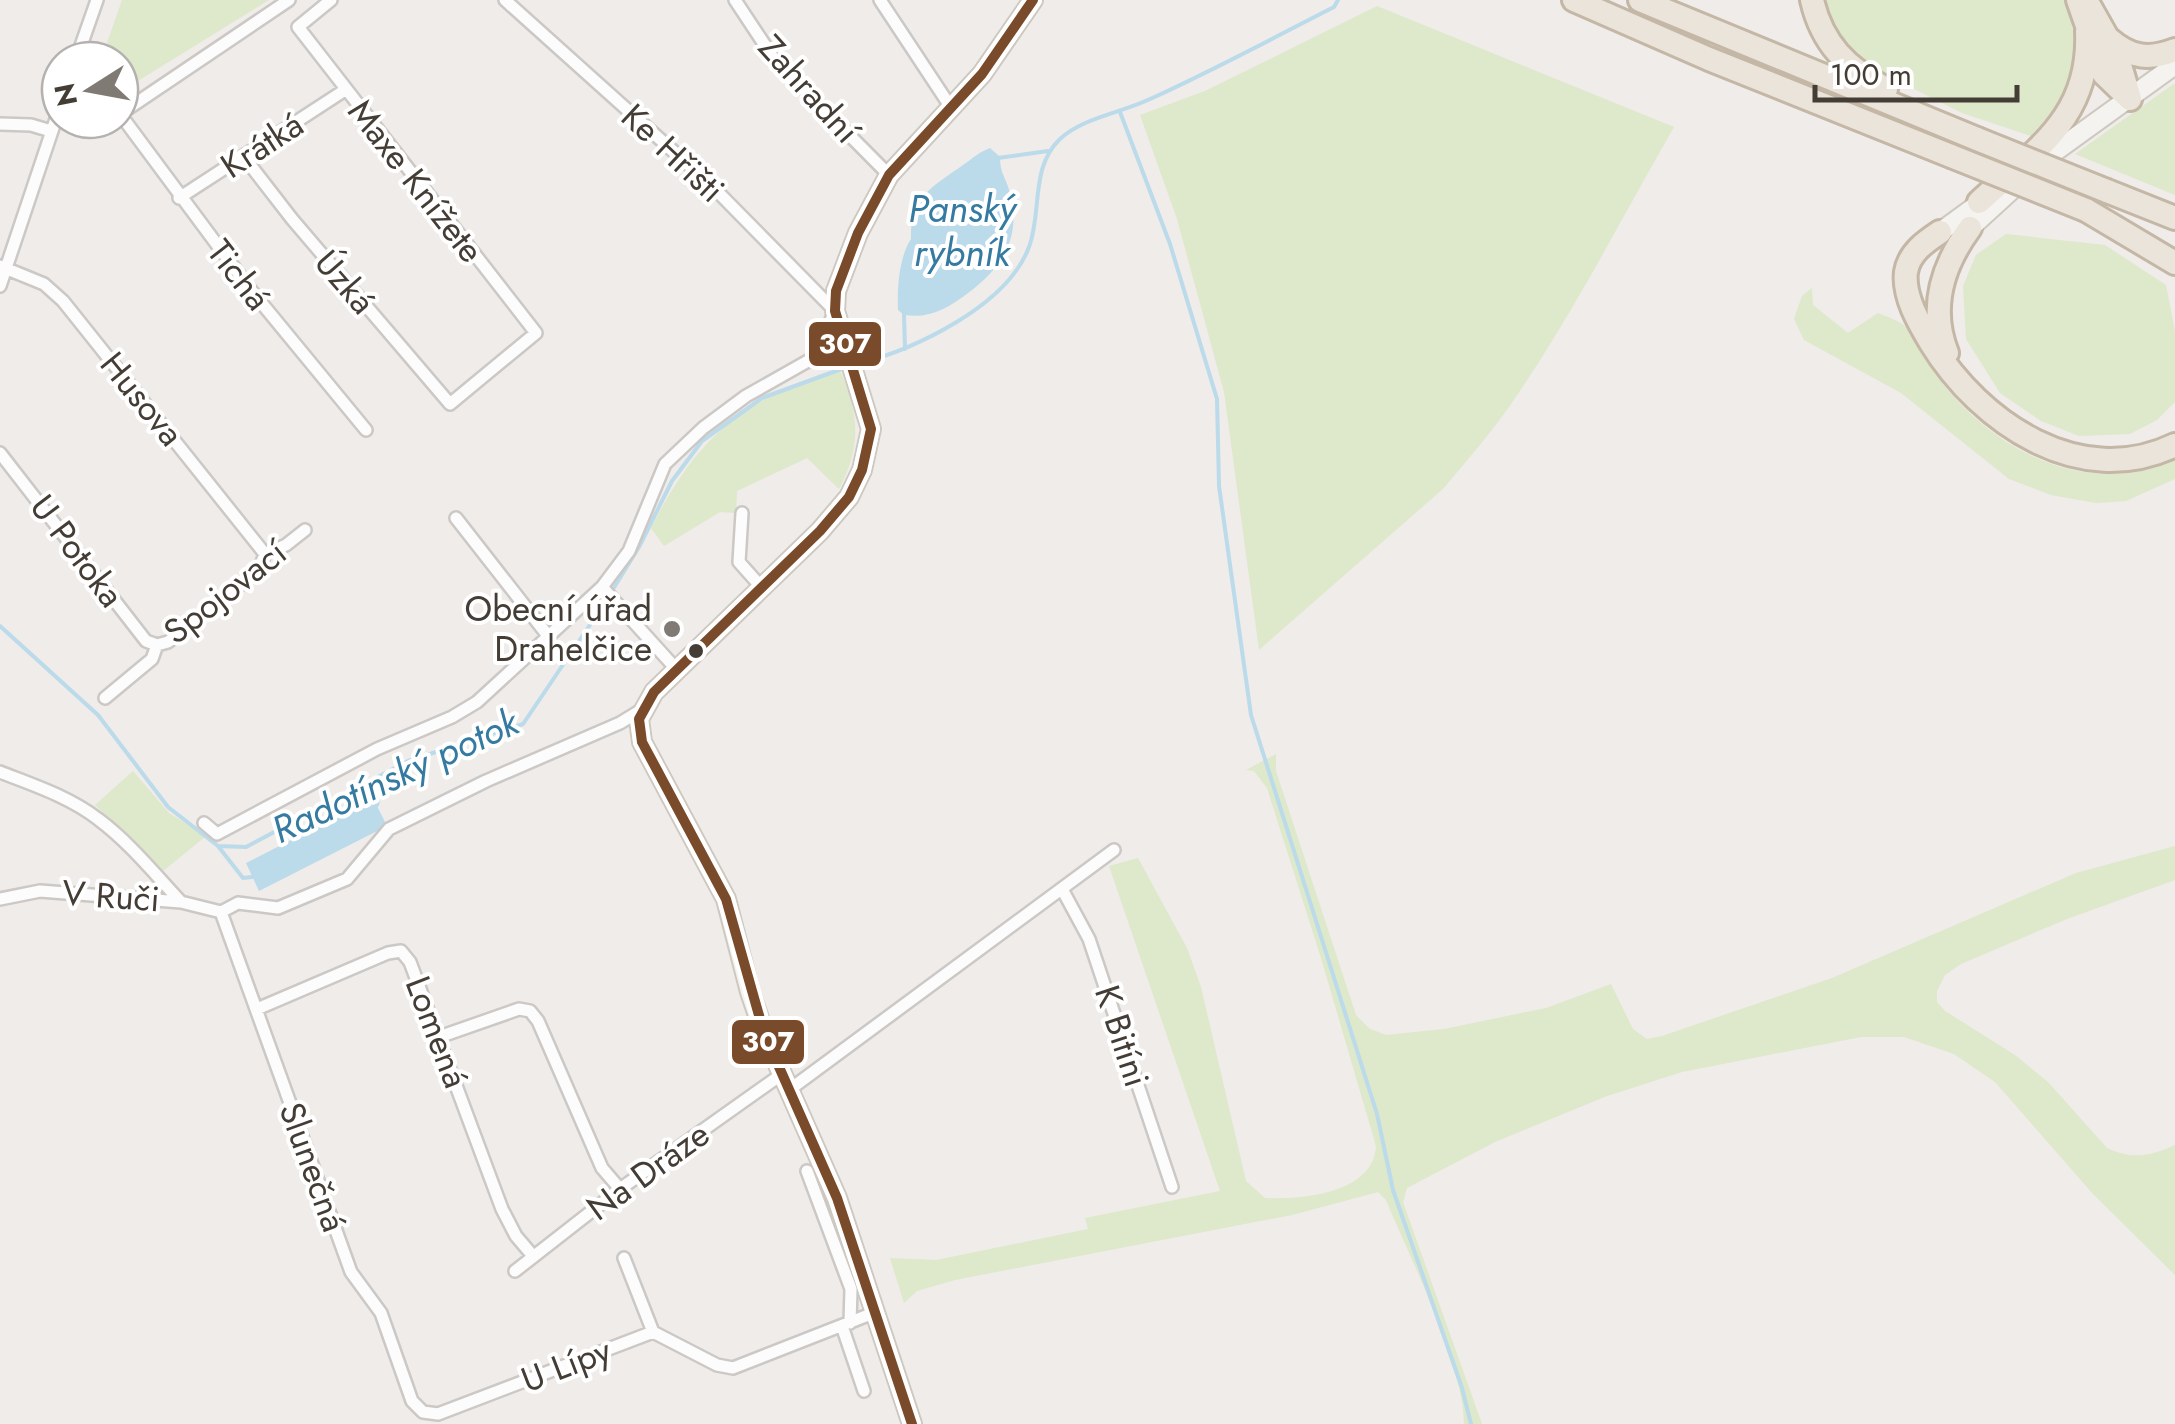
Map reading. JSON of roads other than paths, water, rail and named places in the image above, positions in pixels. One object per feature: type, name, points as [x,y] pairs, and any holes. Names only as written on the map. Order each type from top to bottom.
[{"type":"highway","points":[[1574,0],[1709,59],[2175,246]]},
{"type":"highway","points":[[1640,0],[2175,218]]},
{"type":"highway","points":[[1812,0],[1825,38],[1845,63],[1976,139]]},
{"type":"highway","points":[[2082,0],[2097,34],[2104,74],[2130,99]]},
{"type":"highway","points":[[2097,34],[2136,56],[2152,57],[2175,50]]},
{"type":"highway","points":[[1979,202],[2056,128],[2072,107],[2097,34]]},
{"type":"highway","points":[[2086,210],[2175,263]]},
{"type":"highway","points":[[1970,228],[1945,271],[1938,316],[1948,354],[1978,402]]},
{"type":"highway","points":[[1940,232],[1912,258],[1906,271],[1908,293],[1922,328],[1941,359],[1978,402],[2017,432],[2060,451],[2101,460],[2139,457],[2175,445]]},
{"type":"highway","points":[[2139,457],[2175,436]]},
{"type":"main road","points":[[912,1424],[837,1198],[750,992],[726,900],[642,742],[640,719],[654,692],[763,589],[848,497],[866,454],[871,429],[834,312],[836,291],[858,233],[889,174],[982,74],[1033,0]]},
{"type":"main road","points":[[1940,232],[2175,65]]},
{"type":"main road","points":[[1970,228],[2046,160]]},
{"type":"street","points":[[83,40],[97,0]]},
{"type":"street","points":[[140,101],[290,0]]},
{"type":"street","name":"Maxe Knížete","points":[[332,0],[298,27],[536,333],[450,404]]},
{"type":"street","name":"Ke Hřišti","points":[[505,0],[712,185],[834,312]]},
{"type":"street","name":"Zahradní","points":[[735,0],[774,59],[889,174]]},
{"type":"street","points":[[880,0],[952,109]]},
{"type":"street","name":"Krátká","points":[[179,198],[345,90]]},
{"type":"street","points":[[0,124],[40,128]]},
{"type":"street","points":[[0,286],[3,267],[49,140]]},
{"type":"street","name":"Tichá","points":[[138,140],[179,198],[366,430]]},
{"type":"street","name":"Úzká","points":[[244,158],[450,404]]},
{"type":"street","name":"Husova","points":[[3,267],[44,284],[63,301],[265,554]]},
{"type":"street","points":[[204,823],[217,834],[383,746],[477,702],[603,590],[628,550],[665,464],[703,428],[746,396],[815,357],[834,312]]},
{"type":"street","name":"U Potoka","points":[[0,453],[146,641],[157,645]]},
{"type":"street","points":[[742,513],[740,562],[763,589]]},
{"type":"street","points":[[456,518],[549,637]]},
{"type":"street","name":"Spojovací","points":[[104,698],[152,659],[157,645],[168,642],[259,570],[265,554],[286,545],[305,530]]},
{"type":"street","points":[[603,590],[678,672]]},
{"type":"street","points":[[221,912],[238,903],[278,908],[347,878],[389,828],[643,709]]},
{"type":"street","points":[[0,772],[54,794],[96,818],[129,846],[181,902]]},
{"type":"street","name":"Na Dráze","points":[[515,1270],[620,1190],[786,1082],[1114,850]]},
{"type":"street","name":"K Bitíni","points":[[1062,889],[1090,939],[1172,1187]]},
{"type":"street","name":"V Ruči","points":[[0,899],[40,891],[181,902],[221,912]]},
{"type":"street","name":"Slunečná","points":[[221,912],[351,1272],[381,1314],[412,1400],[422,1412]]},
{"type":"street","name":"Lomená","points":[[257,1009],[401,951],[410,962],[502,1209],[516,1236],[534,1256]]},
{"type":"street","points":[[439,1038],[519,1009],[530,1011],[538,1021],[602,1168],[620,1190]]},
{"type":"street","points":[[807,1170],[851,1289],[846,1325],[864,1391]]},
{"type":"street","name":"U Lípy","points":[[624,1258],[653,1332],[717,1365],[733,1368],[876,1312]]},
{"type":"street","name":"U Lípy","points":[[422,1412],[438,1414],[653,1332]]},
{"type":"water","name":"Panský rybník","points":[[990,148],[1000,157],[1013,209],[1006,250],[991,273],[953,303],[930,314],[904,315],[898,310],[900,273],[919,203],[942,180]]},
{"type":"water","points":[[373,798],[387,826],[259,891],[246,863]]},
{"type":"waterway","name":"Radotínský potok","points":[[858,364],[931,336],[957,322],[1001,288],[1029,247],[1044,163],[1069,132],[1196,77],[1334,7],[1338,0]]},
{"type":"waterway","points":[[1120,112],[1170,244],[1217,399],[1219,486],[1251,715],[1377,1114],[1393,1190],[1471,1424]]},
{"type":"waterway","points":[[998,158],[1048,151]]},
{"type":"waterway","points":[[904,314],[905,349]]},
{"type":"waterway","name":"Radotínský potok","points":[[0,626],[98,715],[168,807],[218,846],[246,847],[408,761],[523,724],[602,607],[639,547],[672,481],[702,441],[762,398],[844,368]]},
{"type":"waterway","points":[[377,805],[384,775]]},
{"type":"waterway","points":[[218,846],[243,878],[252,877]]},
{"type":"place","name":"Obecní úřad Drahelčice","points":[[672,629]]}]
